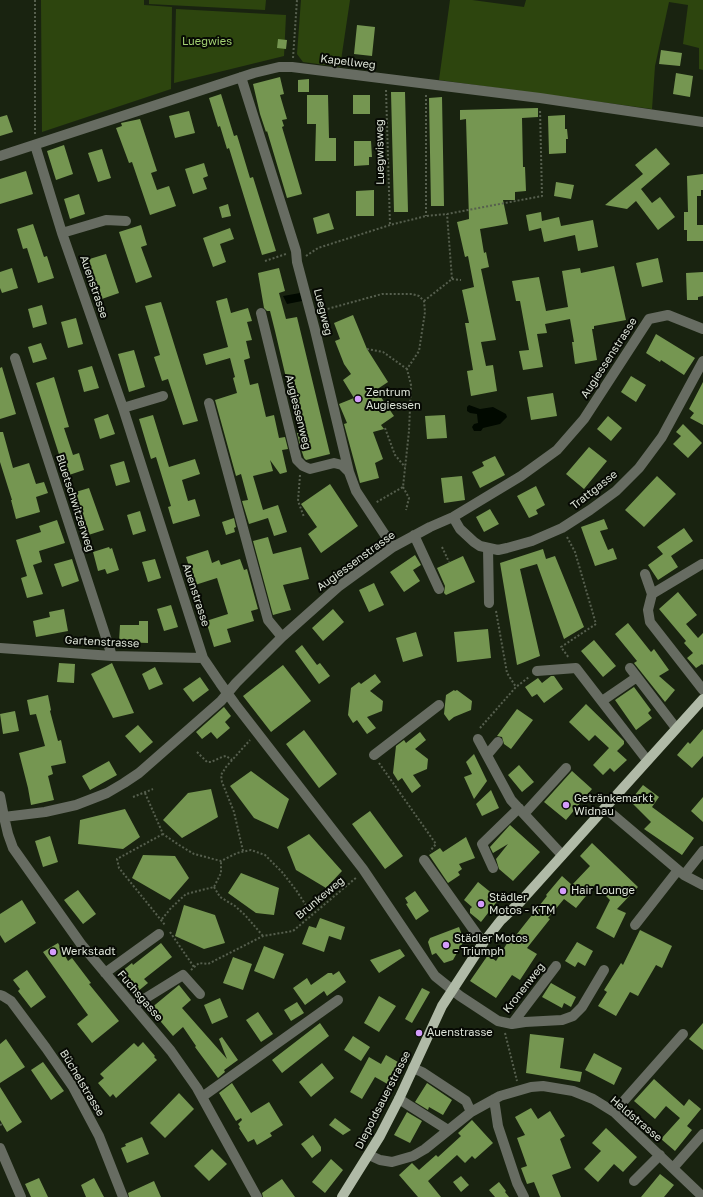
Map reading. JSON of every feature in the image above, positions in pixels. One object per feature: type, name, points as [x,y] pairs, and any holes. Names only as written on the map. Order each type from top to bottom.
[{"type":"main road","name":"Diepoldsauerstrasse","points":[[342,1197],[369,1155],[399,1099],[433,1025],[452,990],[483,943],[501,920],[521,901],[676,728],[701,704]]},
{"type":"street","name":"Kapellweg","points":[[0,156],[266,69],[292,67],[540,98],[703,122]]},
{"type":"street","name":"Luegweg","points":[[241,77],[296,251],[297,262],[311,313],[349,472],[356,491],[393,547]]},
{"type":"street","name":"Auenstrasse","points":[[35,145],[62,233],[123,408],[203,658],[235,704],[363,869],[435,976],[452,990],[498,1021],[512,1024]]},
{"type":"street","points":[[62,233],[106,220],[126,221]]},
{"type":"street","name":"Augiessenweg","points":[[261,313],[297,460],[303,466],[310,469],[334,464],[342,465],[349,472]]},
{"type":"street","name":"Augiessenstrasse","points":[[2,817],[62,809],[76,805],[107,793],[139,773],[228,693],[236,683],[282,638],[338,587],[393,547],[453,517],[521,476],[558,450],[584,419],[649,319],[668,315],[703,328]]},
{"type":"street","name":"Bluetschwitzerweg","points":[[15,358],[112,656]]},
{"type":"street","name":"Trattgasse","points":[[453,517],[460,529],[474,542],[480,546],[498,550],[532,541],[562,528],[616,491],[639,468],[662,436],[703,360]]},
{"type":"street","points":[[123,408],[163,396]]},
{"type":"street","points":[[208,403],[268,620],[282,638]]},
{"type":"street","points":[[414,536],[439,589]]},
{"type":"street","points":[[488,548],[489,603]]},
{"type":"street","points":[[652,594],[702,564]]},
{"type":"street","points":[[645,574],[652,594],[648,610],[650,622],[703,690]]},
{"type":"street","name":"Gartenstrasse","points":[[0,648],[112,656],[203,658]]},
{"type":"street","points":[[537,671],[576,668],[647,760]]},
{"type":"street","points":[[630,668],[676,728]]},
{"type":"street","points":[[602,701],[637,677]]},
{"type":"street","points":[[374,755],[439,705]]},
{"type":"street","points":[[478,739],[511,800],[562,855]]},
{"type":"street","points":[[487,755],[498,742]]},
{"type":"street","points":[[493,868],[482,844],[521,811],[566,768]]},
{"type":"street","name":"Fuchsgasse","points":[[0,796],[2,817],[13,848],[81,944],[171,1051],[202,1097],[257,1197]]},
{"type":"street","points":[[605,808],[681,872],[703,885]]},
{"type":"street","points":[[635,925],[681,872],[703,851]]},
{"type":"street","points":[[424,860],[483,943]]},
{"type":"street","points":[[105,973],[159,934]]},
{"type":"street","name":"Kronenweg","points":[[512,1024],[556,966]]},
{"type":"street","points":[[512,1024],[562,1020],[573,1016],[582,1007],[604,970]]},
{"type":"street","points":[[133,1006],[183,975],[200,994]]},
{"type":"street","name":"Büchelstrasse","points":[[0,995],[11,1001],[73,1087],[99,1136],[123,1197]]},
{"type":"street","points":[[202,1097],[338,1000]]},
{"type":"street","points":[[614,1112],[683,1034]]},
{"type":"street","points":[[413,1068],[422,1072],[466,1101],[471,1112]]},
{"type":"street","name":"Heldstrasse","points":[[369,1155],[386,1162],[399,1161],[425,1149],[471,1112],[494,1099],[531,1087],[543,1086],[573,1091],[593,1099],[614,1112],[703,1197]]},
{"type":"street","points":[[399,1099],[448,1130]]},
{"type":"street","points":[[494,1099],[498,1126],[517,1183],[524,1197]]},
{"type":"street","points":[[674,1168],[703,1134]]},
{"type":"street","points":[[0,1148],[21,1197]]},
{"type":"street","points":[[634,1182],[660,1155]]},
{"type":"path","points":[[34,0],[35,145]]},
{"type":"path","points":[[292,67],[297,0]]},
{"type":"path","name":"Luegwisweg","points":[[386,79],[390,225]]},
{"type":"path","points":[[426,84],[426,216]]},
{"type":"path","points":[[297,262],[318,248],[390,225],[426,216],[447,214],[542,196],[540,98]]},
{"type":"path","points":[[447,214],[452,279]]},
{"type":"path","points":[[265,261],[296,251]]},
{"type":"path","points":[[424,301],[452,279],[461,280]]},
{"type":"path","points":[[311,313],[382,294],[412,294],[418,296],[424,301],[425,312],[419,351],[407,369]]},
{"type":"path","points":[[366,349],[383,352],[407,369],[411,385],[403,487],[409,498],[406,510]]},
{"type":"path","points":[[385,428],[395,454],[405,467]]},
{"type":"path","points":[[300,470],[298,501],[304,517]]},
{"type":"path","points":[[371,506],[403,487]]},
{"type":"path","points":[[565,532],[575,552],[596,624],[561,647],[576,668]]},
{"type":"path","points":[[442,547],[449,562]]},
{"type":"path","points":[[489,603],[496,607],[507,673],[516,687]]},
{"type":"path","points":[[478,739],[475,733],[516,687],[537,671]]},
{"type":"path","points":[[242,851],[234,812],[222,782],[221,775],[232,760],[252,739]]},
{"type":"path","points":[[197,752],[207,762],[211,762],[226,756],[232,760]]},
{"type":"path","points":[[374,755],[436,844],[424,860]]},
{"type":"path","points":[[133,797],[153,789]]},
{"type":"path","points":[[145,793],[163,834],[194,854],[221,861],[242,851],[251,850],[265,855],[292,884],[312,916]]},
{"type":"path","points":[[163,834],[117,859],[119,868],[166,925]]},
{"type":"path","points":[[162,919],[186,894],[214,887],[221,873],[221,861]]},
{"type":"path","name":"Brunkeweg","points":[[183,975],[199,963],[208,964],[263,936],[293,932],[358,877]]},
{"type":"path","points":[[214,887],[220,897],[235,906],[245,915],[263,936]]},
{"type":"path","points":[[170,931],[194,967]]},
{"type":"path","points":[[512,1024],[505,1034],[520,1090]]},
{"type":"green space","points":[[41,0],[144,0],[144,5],[172,7],[171,89],[42,132]]},
{"type":"green space","name":"Luegwies","points":[[149,0],[266,0],[265,10],[149,4]]},
{"type":"green space","points":[[301,0],[350,0],[340,67],[303,62],[297,54]]},
{"type":"green space","points":[[450,0],[472,0],[524,7],[526,0],[703,0],[703,70],[699,69],[699,48],[683,44],[688,5],[669,2],[655,66],[652,109],[439,80]]},
{"type":"green space","name":"Luegwies","points":[[176,9],[286,15],[284,56],[174,83]]},
{"type":"shaded area","points":[[300,293],[302,301],[287,304],[283,296]]},
{"type":"shaded area","points":[[469,405],[480,409],[493,407],[506,414],[507,417],[500,424],[483,428],[481,431],[474,431],[472,427],[474,424],[478,423],[477,414],[467,411],[467,407]]},
{"type":"building","points":[[357,25],[375,27],[372,56],[354,54]]},
{"type":"building","points":[[278,39],[287,40],[286,49],[277,48]]},
{"type":"building","points":[[661,50],[682,53],[680,66],[659,64]]},
{"type":"building","points":[[676,73],[693,76],[690,97],[673,94]]},
{"type":"building","points":[[280,77],[284,94],[280,95],[287,119],[282,120],[284,126],[282,127],[302,194],[287,198],[267,131],[266,132],[260,114],[253,84]]},
{"type":"building","points":[[309,79],[309,92],[298,92],[298,80]]},
{"type":"building","points":[[391,92],[405,92],[408,212],[394,212]]},
{"type":"building","points":[[221,94],[234,136],[237,135],[250,178],[253,177],[276,251],[262,255],[229,148],[227,149],[220,126],[218,127],[209,98]]},
{"type":"building","points":[[307,95],[328,95],[329,138],[336,138],[336,161],[315,161],[316,124],[307,124]]},
{"type":"building","points":[[353,95],[370,95],[370,114],[353,114]]},
{"type":"building","points":[[442,97],[444,206],[431,206],[429,98]]},
{"type":"building","points":[[538,108],[538,117],[522,118],[523,167],[525,167],[526,191],[515,192],[515,200],[503,200],[508,224],[480,229],[484,253],[486,252],[489,267],[481,269],[496,340],[481,342],[486,366],[493,365],[497,391],[471,396],[467,371],[473,370],[465,323],[469,323],[462,290],[474,287],[468,256],[465,257],[457,222],[469,219],[466,119],[460,120],[460,110]]},
{"type":"building","points":[[189,111],[195,133],[175,138],[169,116]]},
{"type":"building","points":[[7,115],[13,132],[0,136],[0,117]]},
{"type":"building","points":[[565,115],[565,129],[567,129],[568,139],[566,139],[566,153],[549,154],[548,116]]},
{"type":"building","points":[[140,119],[157,171],[151,173],[157,190],[169,186],[176,206],[150,215],[132,162],[129,163],[116,128],[122,126],[121,123]]},
{"type":"building","points":[[354,141],[371,141],[372,157],[369,157],[369,165],[354,166]]},
{"type":"building","points":[[64,145],[73,174],[56,180],[47,151]]},
{"type":"building","points":[[656,148],[670,164],[641,189],[652,203],[660,197],[675,217],[658,230],[636,201],[627,209],[605,205],[643,174],[635,165]]},
{"type":"building","points":[[102,149],[111,178],[98,182],[88,153]]},
{"type":"building","points":[[204,163],[208,176],[203,178],[207,189],[193,194],[185,169]]},
{"type":"building","points":[[26,171],[33,194],[0,204],[0,179]]},
{"type":"building","points":[[703,174],[703,190],[701,190],[701,196],[697,196],[697,225],[703,225],[703,241],[687,241],[687,230],[684,230],[684,212],[688,212],[687,176]]},
{"type":"building","points":[[556,182],[574,185],[571,199],[554,196]]},
{"type":"building","points":[[374,190],[374,216],[356,216],[356,191]]},
{"type":"building","points":[[79,194],[85,214],[70,219],[64,199]]},
{"type":"building","points":[[228,204],[231,216],[222,218],[219,207]]},
{"type":"building","points":[[541,212],[542,221],[559,217],[561,226],[593,220],[598,247],[578,251],[575,235],[544,242],[541,228],[529,231],[526,215]]},
{"type":"building","points":[[329,213],[334,229],[317,234],[313,218]]},
{"type":"building","points":[[33,224],[44,257],[47,256],[54,278],[38,283],[27,248],[23,249],[17,229]]},
{"type":"building","points":[[141,225],[147,245],[141,247],[152,277],[136,283],[119,232]]},
{"type":"building","points":[[230,228],[234,239],[220,244],[226,262],[213,267],[203,238]]},
{"type":"building","points":[[106,254],[119,293],[96,301],[83,261]]},
{"type":"building","points":[[658,258],[663,282],[642,287],[636,263]]},
{"type":"building","points":[[614,266],[626,320],[594,326],[594,329],[592,329],[597,360],[575,364],[572,342],[574,342],[570,319],[545,324],[547,333],[537,334],[543,367],[523,370],[519,351],[529,350],[520,301],[516,301],[512,281],[539,277],[546,311],[568,307],[562,271],[580,268],[581,273]]},
{"type":"building","points":[[12,268],[18,288],[2,293],[0,288],[0,272]]},
{"type":"building","points":[[279,268],[285,291],[279,293],[286,319],[297,317],[330,454],[306,460],[300,446],[297,433],[299,433],[270,311],[267,311],[264,308],[258,273]]},
{"type":"building","points":[[703,272],[703,296],[698,297],[698,300],[687,300],[686,273]]},
{"type":"building","points":[[227,298],[231,313],[248,308],[252,321],[247,322],[252,340],[246,341],[250,358],[244,360],[250,385],[258,383],[266,417],[274,415],[279,438],[285,437],[288,449],[282,450],[287,472],[280,474],[270,460],[273,471],[253,476],[263,510],[278,505],[287,532],[274,536],[268,518],[249,524],[242,501],[248,500],[241,474],[236,476],[215,400],[237,393],[230,358],[206,365],[203,354],[228,347],[216,301]]},
{"type":"building","points":[[161,302],[198,421],[183,425],[168,379],[162,381],[154,357],[160,355],[145,306]]},
{"type":"building","points":[[42,305],[47,324],[33,328],[28,309]]},
{"type":"building","name":"Zentrum Augiessen","points":[[353,315],[367,349],[388,382],[376,390],[394,416],[381,425],[384,429],[373,432],[383,459],[375,463],[379,478],[360,483],[344,424],[347,423],[339,404],[354,398],[343,380],[351,374],[344,364],[335,341],[340,339],[334,323]]},
{"type":"building","points":[[76,318],[83,344],[68,348],[61,322]]},
{"type":"building","points":[[656,334],[695,358],[684,375],[661,360],[660,362],[646,353]]},
{"type":"building","points":[[41,343],[47,359],[33,363],[28,347]]},
{"type":"building","points":[[134,350],[145,387],[129,392],[118,354]]},
{"type":"building","points":[[92,366],[99,388],[84,392],[78,370]]},
{"type":"building","points":[[2,367],[16,414],[0,419],[0,368]]},
{"type":"building","points":[[631,376],[646,385],[636,402],[621,392]]},
{"type":"building","points":[[54,377],[69,427],[64,428],[73,455],[79,453],[84,470],[66,476],[36,383]]},
{"type":"building","points":[[703,382],[703,425],[690,418],[694,413],[689,409]]},
{"type":"building","points":[[553,393],[557,416],[531,420],[527,397]]},
{"type":"building","points":[[108,414],[115,434],[100,439],[94,419]]},
{"type":"building","points":[[153,415],[169,467],[195,459],[200,474],[182,480],[188,501],[195,499],[200,516],[173,524],[168,507],[171,506],[156,457],[151,459],[139,419]]},
{"type":"building","points":[[445,415],[447,438],[427,439],[425,416]]},
{"type":"building","points":[[608,416],[622,428],[611,441],[597,429]]},
{"type":"building","points":[[683,424],[702,443],[688,458],[673,444],[681,436],[676,432]]},
{"type":"building","points":[[0,432],[3,432],[13,468],[29,463],[36,484],[44,482],[48,493],[36,497],[40,512],[16,519],[12,500],[0,462]]},
{"type":"building","points":[[589,447],[607,461],[584,489],[566,474]]},
{"type":"building","points":[[495,456],[505,475],[480,488],[472,472],[484,466],[482,462]]},
{"type":"building","points":[[124,461],[130,482],[116,486],[110,465]]},
{"type":"building","points":[[462,476],[465,500],[444,503],[441,478]]},
{"type":"building","points":[[657,476],[676,494],[644,527],[625,510]]},
{"type":"building","points":[[330,484],[358,526],[321,553],[308,534],[317,527],[301,504]]},
{"type":"building","points":[[536,486],[545,505],[536,510],[538,514],[529,518],[517,496]]},
{"type":"building","points":[[89,488],[104,530],[82,537],[69,494]]},
{"type":"building","points":[[490,509],[499,524],[484,532],[476,517]]},
{"type":"building","points":[[140,511],[146,531],[133,535],[127,515]]},
{"type":"building","points":[[234,518],[236,527],[234,528],[235,532],[226,535],[222,522]]},
{"type":"building","points":[[604,519],[608,529],[600,531],[608,550],[613,548],[617,559],[595,566],[581,527]]},
{"type":"building","points":[[57,520],[65,543],[39,551],[42,562],[33,565],[43,594],[27,598],[21,578],[27,576],[16,540],[41,532],[39,526]]},
{"type":"building","points":[[684,528],[693,541],[671,556],[678,567],[658,580],[648,565],[663,554],[657,547]]},
{"type":"building","points":[[268,537],[273,554],[301,547],[309,579],[283,585],[291,610],[273,615],[253,541]]},
{"type":"building","points":[[109,547],[110,549],[112,548],[119,570],[107,574],[105,569],[98,571],[93,552]]},
{"type":"building","points":[[543,549],[546,559],[555,556],[584,627],[564,639],[537,564],[520,569],[540,656],[517,665],[500,563]]},
{"type":"building","points":[[208,550],[212,563],[219,560],[221,565],[240,559],[244,570],[247,569],[258,609],[251,611],[254,621],[227,629],[231,642],[214,647],[206,621],[228,614],[217,578],[195,585],[186,557]]},
{"type":"building","points":[[415,555],[421,565],[413,570],[420,581],[404,592],[390,572]]},
{"type":"building","points":[[463,556],[475,582],[446,595],[444,593],[445,586],[437,568]]},
{"type":"building","points":[[72,559],[79,581],[62,587],[54,564]]},
{"type":"building","points":[[155,559],[161,578],[148,582],[142,562]]},
{"type":"building","points":[[374,583],[384,605],[369,612],[359,590]]},
{"type":"building","points":[[678,592],[697,615],[686,624],[698,638],[703,633],[703,665],[702,664],[696,668],[687,658],[693,653],[684,643],[686,641],[659,609]]},
{"type":"building","points":[[171,605],[178,627],[164,631],[157,609]]},
{"type":"building","points":[[64,609],[68,631],[36,637],[33,621],[50,617],[49,612]]},
{"type":"building","points":[[333,609],[344,622],[323,641],[312,628]]},
{"type":"building","points":[[139,621],[148,621],[148,643],[119,642],[120,625],[139,625]]},
{"type":"building","points":[[628,623],[651,652],[654,649],[669,670],[659,676],[675,690],[665,702],[634,663],[637,661],[615,634]]},
{"type":"building","points":[[488,629],[491,658],[457,662],[454,632]]},
{"type":"building","points":[[416,632],[423,656],[403,662],[396,638]]},
{"type":"building","points":[[594,640],[616,666],[603,677],[581,651]]},
{"type":"building","points":[[302,645],[317,665],[320,663],[330,676],[319,684],[295,651]]},
{"type":"building","points":[[59,663],[75,664],[74,683],[57,682]]},
{"type":"building","points":[[112,663],[134,713],[113,718],[91,674]]},
{"type":"building","points":[[283,665],[311,701],[271,732],[243,696]]},
{"type":"building","points":[[155,667],[163,684],[149,690],[142,674]]},
{"type":"building","points":[[375,674],[381,682],[370,691],[383,701],[382,711],[367,717],[376,728],[367,734],[357,720],[353,723],[348,715],[351,688],[359,682],[361,684]]},
{"type":"building","points":[[551,676],[554,676],[563,689],[544,703],[537,694],[532,697],[525,687],[538,678],[542,683]]},
{"type":"building","points":[[200,677],[209,690],[193,702],[183,689]]},
{"type":"building","points":[[634,687],[651,710],[648,713],[652,718],[636,730],[615,700]]},
{"type":"building","points":[[454,690],[457,690],[472,701],[471,710],[454,717],[449,721],[444,714],[446,695]]},
{"type":"building","points":[[48,695],[50,711],[58,741],[61,740],[66,763],[51,766],[53,774],[48,776],[54,800],[31,805],[19,753],[45,746],[36,714],[30,715],[27,700]]},
{"type":"building","points":[[586,704],[624,741],[624,744],[617,751],[627,760],[614,772],[610,768],[603,775],[593,765],[609,748],[595,735],[589,741],[569,722]]},
{"type":"building","points":[[224,707],[231,716],[225,722],[230,728],[217,739],[211,732],[202,739],[196,732]]},
{"type":"building","points":[[517,709],[533,720],[511,749],[504,744],[502,737],[497,736]]},
{"type":"building","points":[[15,711],[19,731],[3,734],[0,714]]},
{"type":"building","points":[[138,725],[153,742],[140,753],[125,736]]},
{"type":"building","points":[[703,729],[703,756],[692,768],[677,755],[688,742],[690,744]]},
{"type":"building","points":[[304,730],[337,774],[319,788],[286,744]]},
{"type":"building","points":[[420,732],[426,740],[415,749],[428,759],[427,769],[413,775],[421,786],[412,793],[402,778],[398,781],[393,773],[396,746],[404,740],[406,743]]},
{"type":"building","points":[[474,754],[487,781],[474,799],[464,777],[472,774],[466,762]]},
{"type":"building","points":[[109,761],[117,775],[90,790],[82,776]]},
{"type":"building","points":[[519,765],[534,782],[522,792],[508,775]]},
{"type":"building","points":[[251,771],[289,799],[278,829],[254,818],[230,786]]},
{"type":"building","points":[[572,771],[592,789],[566,820],[544,802]]},
{"type":"building","points":[[643,785],[659,797],[652,807],[694,838],[682,855],[644,829],[651,822],[630,801]]},
{"type":"building","points":[[211,789],[218,817],[182,838],[163,820],[188,793]]},
{"type":"building","points":[[491,790],[499,808],[482,816],[476,804]]},
{"type":"building","points":[[703,797],[703,822],[691,811]]},
{"type":"building","points":[[125,809],[140,837],[123,849],[78,844],[80,820]]},
{"type":"building","points":[[370,811],[403,856],[385,869],[352,824]]},
{"type":"building","points":[[510,825],[540,852],[513,881],[499,869],[496,859],[508,844],[493,853],[490,847]]},
{"type":"building","points":[[309,834],[342,871],[326,888],[296,870],[287,847]]},
{"type":"building","points":[[50,836],[58,862],[43,867],[35,841]]},
{"type":"building","points":[[466,837],[475,858],[459,864],[462,869],[458,872],[460,875],[448,883],[429,855],[440,848],[443,852]]},
{"type":"building","points":[[592,843],[638,887],[617,909],[626,913],[614,938],[596,928],[610,900],[595,885],[576,908],[564,899],[548,918],[550,919],[527,948],[537,954],[520,980],[512,975],[496,998],[470,981],[488,955],[496,961],[511,937],[513,939],[562,876],[572,885],[590,866],[580,856]]},
{"type":"building","points":[[143,855],[175,856],[189,878],[170,900],[132,878]]},
{"type":"building","points":[[241,873],[279,888],[274,915],[256,913],[228,893]]},
{"type":"building","points":[[478,882],[499,899],[481,922],[470,913],[470,909],[472,907],[464,900]]},
{"type":"building","points":[[78,890],[96,914],[83,924],[64,900]]},
{"type":"building","points":[[415,891],[429,911],[416,920],[406,904],[408,903],[405,898]]},
{"type":"building","points":[[22,900],[36,923],[5,943],[0,935],[0,914]]},
{"type":"building","points":[[184,905],[215,915],[225,943],[204,949],[175,936]]},
{"type":"building","points":[[320,918],[345,927],[341,940],[329,936],[324,952],[302,944],[309,926],[316,928]]},
{"type":"building","points":[[459,927],[465,943],[462,944],[453,960],[444,963],[436,953],[432,955],[428,942],[430,938]]},
{"type":"building","points":[[640,930],[672,946],[662,968],[656,965],[638,996],[630,992],[616,1016],[598,1006],[607,992],[604,990],[621,963],[623,965]]},
{"type":"building","points":[[577,942],[593,951],[585,966],[578,962],[575,967],[565,961]]},
{"type":"building","points":[[58,943],[68,961],[72,958],[91,983],[89,984],[119,1021],[92,1043],[77,1024],[88,1015],[43,952]]},
{"type":"building","points":[[161,943],[172,957],[144,979],[148,983],[137,992],[121,972],[132,963],[133,965]]},
{"type":"building","points":[[264,946],[284,954],[274,979],[254,971]]},
{"type":"building","points":[[400,949],[405,956],[379,973],[370,960]]},
{"type":"building","points":[[233,957],[252,964],[243,990],[223,983]]},
{"type":"building","points":[[27,970],[46,997],[31,1008],[18,991],[20,989],[13,980]]},
{"type":"building","points":[[339,971],[346,982],[327,996],[324,991],[305,1005],[293,988],[307,978],[311,985],[328,973],[332,973],[333,975]]},
{"type":"building","points":[[551,983],[576,997],[571,1007],[564,1003],[562,1008],[542,997]]},
{"type":"building","points":[[179,985],[191,1000],[182,1008],[227,1059],[219,1039],[222,1037],[238,1060],[224,1070],[225,1072],[218,1078],[195,1047],[196,1046],[183,1027],[173,1036],[150,1009]]},
{"type":"building","points":[[422,988],[430,992],[412,1023],[405,1019]]},
{"type":"building","points":[[379,996],[396,1006],[379,1032],[364,1023]]},
{"type":"building","points":[[220,998],[228,1017],[212,1024],[204,1005]]},
{"type":"building","points":[[297,1002],[304,1013],[291,1021],[284,1010]]},
{"type":"building","points":[[258,1012],[273,1034],[261,1042],[246,1020]]},
{"type":"building","points":[[320,1023],[329,1036],[282,1073],[272,1060]]},
{"type":"building","points":[[703,1023],[703,1050],[689,1039]]},
{"type":"building","points":[[530,1034],[564,1038],[560,1068],[582,1072],[580,1082],[526,1073]]},
{"type":"building","points":[[353,1036],[370,1047],[361,1061],[344,1050]]},
{"type":"building","points":[[6,1039],[25,1067],[0,1083],[0,1044]]},
{"type":"building","points":[[143,1042],[157,1060],[116,1098],[113,1094],[110,1097],[98,1083],[104,1078],[100,1074],[134,1043],[138,1047]]},
{"type":"building","points":[[594,1053],[622,1068],[614,1085],[585,1070]]},
{"type":"building","points":[[386,1055],[403,1065],[391,1086],[375,1077],[362,1099],[350,1092],[369,1057],[381,1064]]},
{"type":"building","points":[[43,1062],[64,1091],[51,1100],[31,1070]]},
{"type":"building","points":[[322,1063],[334,1078],[311,1097],[299,1082]]},
{"type":"building","points":[[654,1079],[684,1106],[689,1099],[701,1109],[687,1126],[692,1130],[675,1151],[661,1139],[680,1118],[666,1106],[655,1119],[634,1101]]},
{"type":"building","points":[[232,1083],[251,1113],[269,1102],[283,1125],[270,1133],[272,1136],[257,1145],[254,1139],[248,1142],[239,1128],[240,1127],[238,1124],[242,1120],[241,1118],[236,1121],[219,1093]]},
{"type":"building","points":[[427,1083],[452,1100],[443,1115],[429,1107],[428,1110],[415,1102]]},
{"type":"building","points":[[0,1087],[22,1122],[7,1132],[0,1120]]},
{"type":"building","points":[[179,1093],[194,1109],[165,1138],[150,1123]]},
{"type":"building","points":[[531,1108],[538,1119],[550,1111],[565,1136],[560,1139],[571,1168],[552,1175],[561,1197],[540,1197],[534,1182],[527,1184],[521,1168],[527,1166],[517,1138],[525,1135],[515,1117]]},
{"type":"building","points":[[407,1112],[422,1121],[410,1143],[394,1135]]},
{"type":"building","points":[[335,1118],[351,1130],[343,1135],[329,1125]]},
{"type":"building","points":[[472,1120],[493,1143],[475,1159],[472,1156],[465,1163],[457,1155],[428,1181],[441,1197],[418,1197],[399,1175],[412,1163],[419,1170],[436,1155],[438,1157],[461,1136],[458,1133]]},
{"type":"building","points":[[606,1128],[637,1157],[623,1172],[614,1164],[598,1182],[584,1169],[601,1151],[592,1143]]},
{"type":"building","points":[[313,1135],[321,1147],[321,1151],[312,1158],[301,1144]]},
{"type":"building","points":[[142,1137],[149,1154],[127,1163],[121,1148],[126,1146],[125,1144]]},
{"type":"building","points":[[212,1149],[227,1164],[209,1181],[194,1166]]},
{"type":"building","points":[[331,1159],[343,1170],[325,1193],[312,1182]]},
{"type":"building","points":[[660,1174],[674,1185],[664,1197],[641,1197]]},
{"type":"building","points":[[461,1176],[469,1185],[461,1192],[453,1182]]},
{"type":"building","points":[[39,1178],[48,1197],[31,1197],[25,1184]]},
{"type":"building","points":[[94,1178],[104,1197],[86,1197],[81,1185]]},
{"type":"building","points":[[282,1179],[295,1197],[263,1197],[262,1193]]},
{"type":"building","points":[[154,1181],[161,1197],[129,1197],[128,1193]]},
{"type":"building","points":[[499,1182],[509,1197],[495,1197],[489,1190]]},
{"type":"place","name":"Zentrum Augiessen","points":[[358,399]]},
{"type":"place","name":"Getränkemarkt Widnau","points":[[566,805]]},
{"type":"place","name":"Hair Lounge","points":[[563,891]]},
{"type":"place","name":"Städler Motos - KTM","points":[[481,904]]},
{"type":"place","name":"Städler Motos - Triumph","points":[[446,945]]},
{"type":"place","name":"Werkstadt","points":[[53,952]]},
{"type":"place","name":"Auenstrasse","points":[[419,1033]]}]
